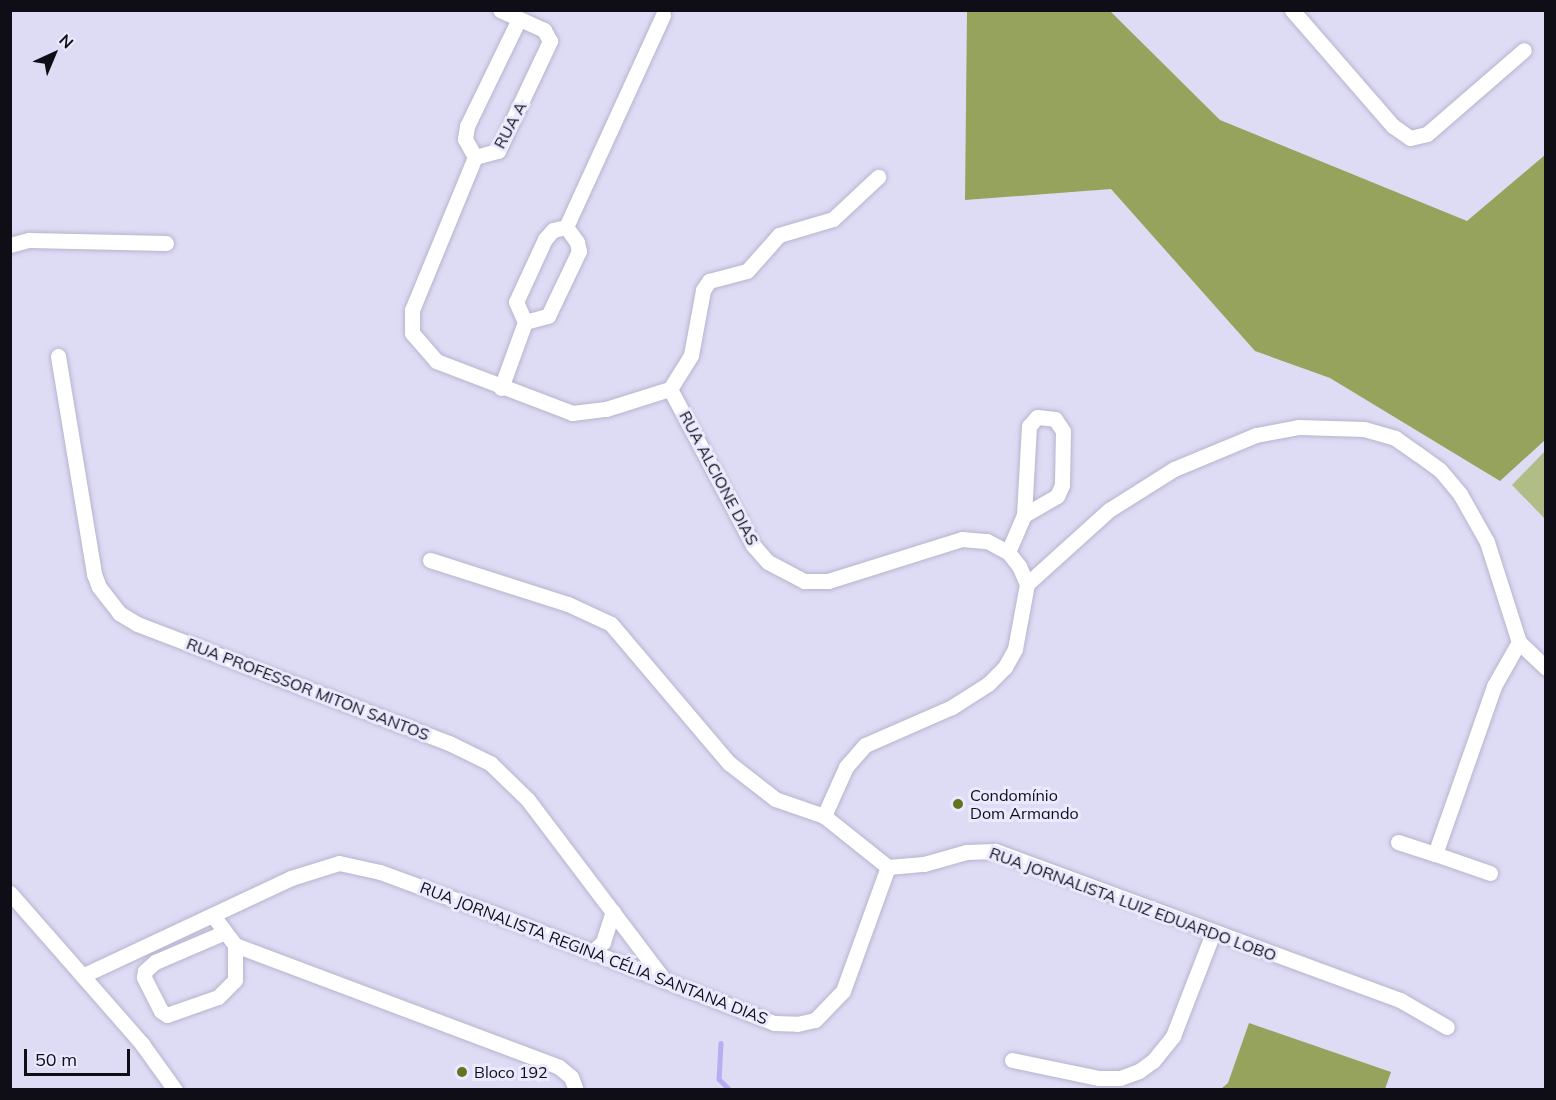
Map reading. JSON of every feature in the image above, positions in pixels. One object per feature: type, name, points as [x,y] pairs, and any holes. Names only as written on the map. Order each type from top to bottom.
[{"type":"street","name":"RUA A","points":[[500,10],[544,30],[548,35],[548,49],[498,151],[475,157],[465,139],[467,126],[519,19]]},
{"type":"street","points":[[1292,10],[1393,126],[1410,138],[1427,134],[1524,50]]},
{"type":"street","points":[[566,227],[663,15]]},
{"type":"street","points":[[475,157],[410,322],[418,343],[436,361],[557,411],[587,414],[670,389],[691,355],[703,290],[709,281],[747,272],[779,235],[833,219],[878,177]]},
{"type":"street","points":[[525,322],[548,316],[579,251],[577,242],[566,227]]},
{"type":"street","points":[[501,388],[525,322],[516,302],[544,239],[553,230],[566,227]]},
{"type":"street","points":[[10,245],[29,240],[166,243]]},
{"type":"street","name":"RUA PROFESSOR MITON SANTOS","points":[[58,356],[94,574],[99,587],[119,613],[137,624],[449,743],[490,763],[528,800],[662,977]]},
{"type":"street","name":"RUA ALCIONE DIAS","points":[[670,389],[694,428],[753,545],[768,562],[786,573],[804,581],[828,581],[962,539],[987,541],[1008,552]]},
{"type":"street","points":[[1024,515],[1057,496],[1062,485],[1063,431],[1055,418],[1037,417],[1029,426],[1024,515],[1008,552],[1027,584]]},
{"type":"street","points":[[824,816],[846,767],[865,745],[952,707],[988,684],[1005,667],[1015,649],[1027,584],[1110,510],[1174,469],[1256,435],[1299,427],[1364,429],[1395,438],[1418,454],[1461,494],[1487,542],[1519,642],[1545,668]]},
{"type":"street","points":[[430,560],[568,604],[611,624],[729,763],[775,799],[824,816],[888,867]]},
{"type":"street","points":[[1435,854],[1494,686],[1519,642]]},
{"type":"street","points":[[1398,842],[1491,873]]},
{"type":"street","name":"RUA JORNALISTA LUIZ EDUARDO LOBO","points":[[888,867],[924,864],[966,852],[995,851],[1418,1007],[1448,1027]]},
{"type":"street","name":"RUA JORNALISTA REGINA CÉLIA SANTANA DIAS","points":[[84,975],[214,917],[313,868],[348,864],[380,872],[662,977],[774,1023],[797,1024],[815,1020],[843,991],[888,867]]},
{"type":"street","points":[[10,893],[84,975],[175,1089]]},
{"type":"street","points":[[592,952],[603,942],[613,912]]},
{"type":"street","points":[[214,917],[236,945],[559,1067],[571,1077],[576,1089]]},
{"type":"street","points":[[225,932],[155,962],[145,971],[144,977],[161,1011],[167,1015],[218,996],[229,989],[237,969],[236,945]]},
{"type":"street","points":[[1012,1060],[1098,1078],[1120,1078],[1139,1071],[1153,1061],[1173,1036],[1213,933]]},
{"type":"green space","points":[[967,11],[1110,11],[1220,120],[1467,221],[1545,155],[1545,440],[1500,481],[1330,378],[1255,351],[1111,189],[965,200]]},
{"type":"green space","points":[[1545,451],[1545,519],[1512,485]]},
{"type":"green space","points":[[1249,1023],[1391,1072],[1385,1089],[1221,1089],[1228,1083]]},
{"type":"waterway","points":[[721,1043],[719,1079],[730,1090]]},
{"type":"place","name":"Condomínio Dom Armando","points":[[958,804]]},
{"type":"place","name":"Bloco 192","points":[[462,1072]]}]
